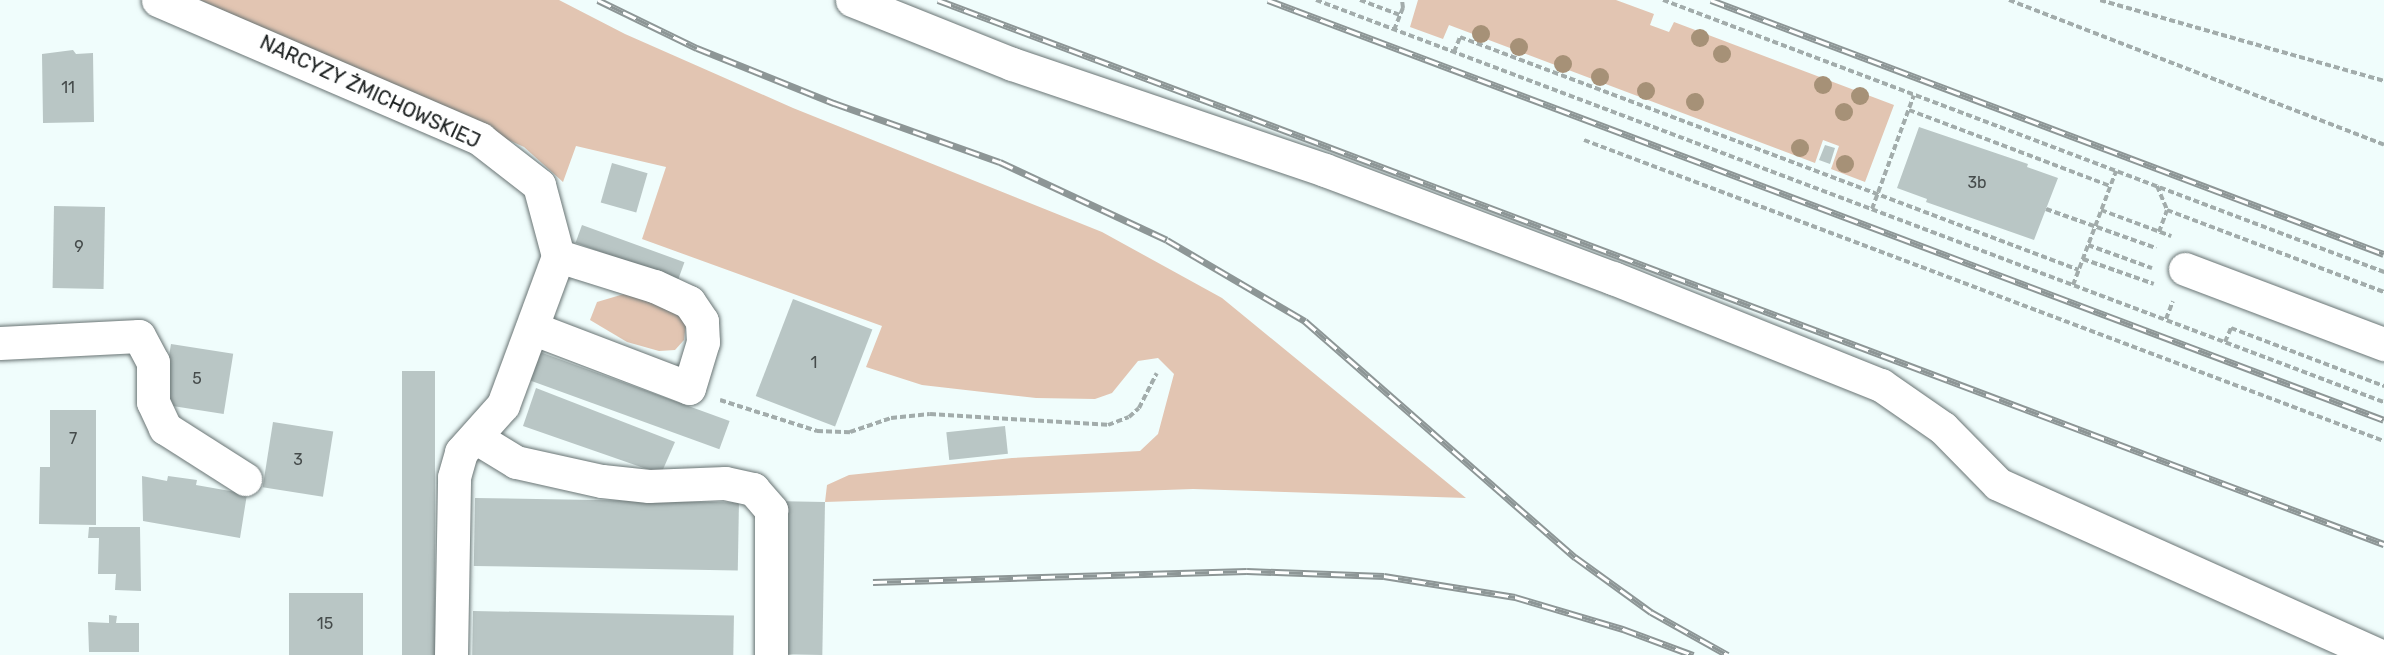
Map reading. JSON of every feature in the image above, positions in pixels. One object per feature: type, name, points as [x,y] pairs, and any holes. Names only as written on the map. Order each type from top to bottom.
[{"type":"street","name":"NARCYZY ŻMICHOWSKIEJ","points":[[158,0],[480,139],[539,185],[558,256]]},
{"type":"street","points":[[852,0],[1012,64],[1324,170],[1613,278],[1881,386],[1943,428],[1998,484],[2378,655]]},
{"type":"street","points":[[451,655],[454,477],[461,452],[503,405],[558,256],[654,286],[688,302],[702,321],[703,342],[689,388],[532,328]]},
{"type":"street","points":[[2185,269],[2384,344]]},
{"type":"street","points":[[0,343],[139,336],[153,362],[153,402],[165,428],[245,479]]},
{"type":"street","points":[[475,437],[516,462],[602,481],[649,486],[725,483],[753,489],[771,510],[771,655]]},
{"type":"path","points":[[1316,0],[2384,402]]},
{"type":"path","points":[[1360,0],[1400,15]]},
{"type":"path","points":[[1394,30],[1400,15],[1402,0]]},
{"type":"path","points":[[1663,0],[2384,272]]},
{"type":"path","points":[[2008,0],[2384,145]]},
{"type":"path","points":[[2100,0],[2384,81]]},
{"type":"path","points":[[1454,52],[1460,37],[2079,270]]},
{"type":"path","points":[[1872,209],[1914,95]]},
{"type":"path","points":[[1909,110],[2110,186]]},
{"type":"path","points":[[1584,140],[2384,441]]},
{"type":"path","points":[[2073,285],[2116,171]]},
{"type":"path","points":[[2157,186],[2167,210],[2384,292]]},
{"type":"path","points":[[2046,209],[2157,248]]},
{"type":"path","points":[[2102,210],[2157,231],[2167,210]]},
{"type":"path","points":[[2088,245],[2142,265]]},
{"type":"path","points":[[2083,259],[2132,276]]},
{"type":"path","points":[[2166,320],[2170,308]]},
{"type":"path","points":[[2225,342],[2230,328],[2384,386]]},
{"type":"path","points":[[689,388],[773,420],[817,431],[849,432],[891,418],[930,414],[1108,425],[1129,417],[1139,408],[1157,373]]},
{"type":"shaded area","points":[[200,0],[559,0],[625,34],[793,108],[1102,232],[1222,298],[1466,498],[1193,489],[825,502],[827,485],[849,475],[1012,458],[1140,451],[1158,434],[1174,374],[1158,358],[1138,361],[1112,393],[1095,399],[1036,398],[922,385],[866,367],[882,326],[642,239],[666,167],[576,146],[563,182],[524,147]]},
{"type":"shaded area","points":[[1418,0],[1616,0],[1654,14],[1650,25],[1669,32],[1674,22],[1894,105],[1865,182],[1831,169],[1839,146],[1823,140],[1815,163],[1449,25],[1443,39],[1410,27]]},
{"type":"shaded area","points":[[624,294],[663,302],[686,323],[684,340],[675,350],[659,351],[627,342],[590,320],[597,302]]},
{"type":"building","points":[[73,50],[76,54],[93,53],[94,122],[43,123],[42,54]]},
{"type":"building","points":[[1919,127],[2028,164],[2027,167],[2058,178],[2034,240],[1926,202],[1927,199],[1897,188]]},
{"type":"building","points":[[1825,145],[1835,148],[1830,164],[1819,160]]},
{"type":"building","points":[[612,163],[648,173],[636,213],[601,202]]},
{"type":"building","points":[[54,206],[105,207],[104,289],[53,288]]},
{"type":"building","points":[[582,225],[684,262],[678,280],[576,243]]},
{"type":"building","points":[[793,299],[872,329],[835,427],[756,396]]},
{"type":"building","points":[[171,344],[233,354],[224,414],[161,404]]},
{"type":"building","points":[[537,351],[730,421],[719,449],[527,379]]},
{"type":"building","points":[[402,371],[435,371],[435,655],[402,655]]},
{"type":"building","points":[[536,388],[675,442],[661,474],[523,426]]},
{"type":"building","points":[[50,410],[96,410],[96,525],[39,524],[40,467],[50,467]]},
{"type":"building","points":[[273,422],[333,432],[323,497],[263,487]]},
{"type":"building","points":[[1005,426],[1008,454],[949,460],[946,432]]},
{"type":"building","points":[[142,476],[167,481],[168,476],[197,480],[196,485],[247,494],[240,538],[143,521]]},
{"type":"building","points":[[475,498],[739,503],[738,571],[474,566]]},
{"type":"building","points":[[785,501],[825,502],[822,655],[782,654]]},
{"type":"building","points":[[89,527],[140,527],[141,591],[115,590],[116,574],[98,574],[99,538],[88,538]]},
{"type":"building","points":[[289,593],[363,593],[363,655],[289,655]]},
{"type":"building","points":[[473,611],[734,616],[733,655],[472,655]]},
{"type":"building","points":[[109,615],[117,616],[116,623],[139,623],[139,652],[89,652],[88,622],[109,623]]},
{"type":"railway","points":[[598,0],[697,48],[834,103],[1000,162],[1167,240],[1305,321],[1575,557],[1651,612],[1728,655]]},
{"type":"railway","points":[[938,0],[2384,544]]},
{"type":"railway","points":[[1268,0],[2384,420]]},
{"type":"railway","points":[[1711,0],[2384,254]]},
{"type":"railway","points":[[873,582],[1247,571],[1384,576],[1515,597],[1623,629],[1693,655]]}]
